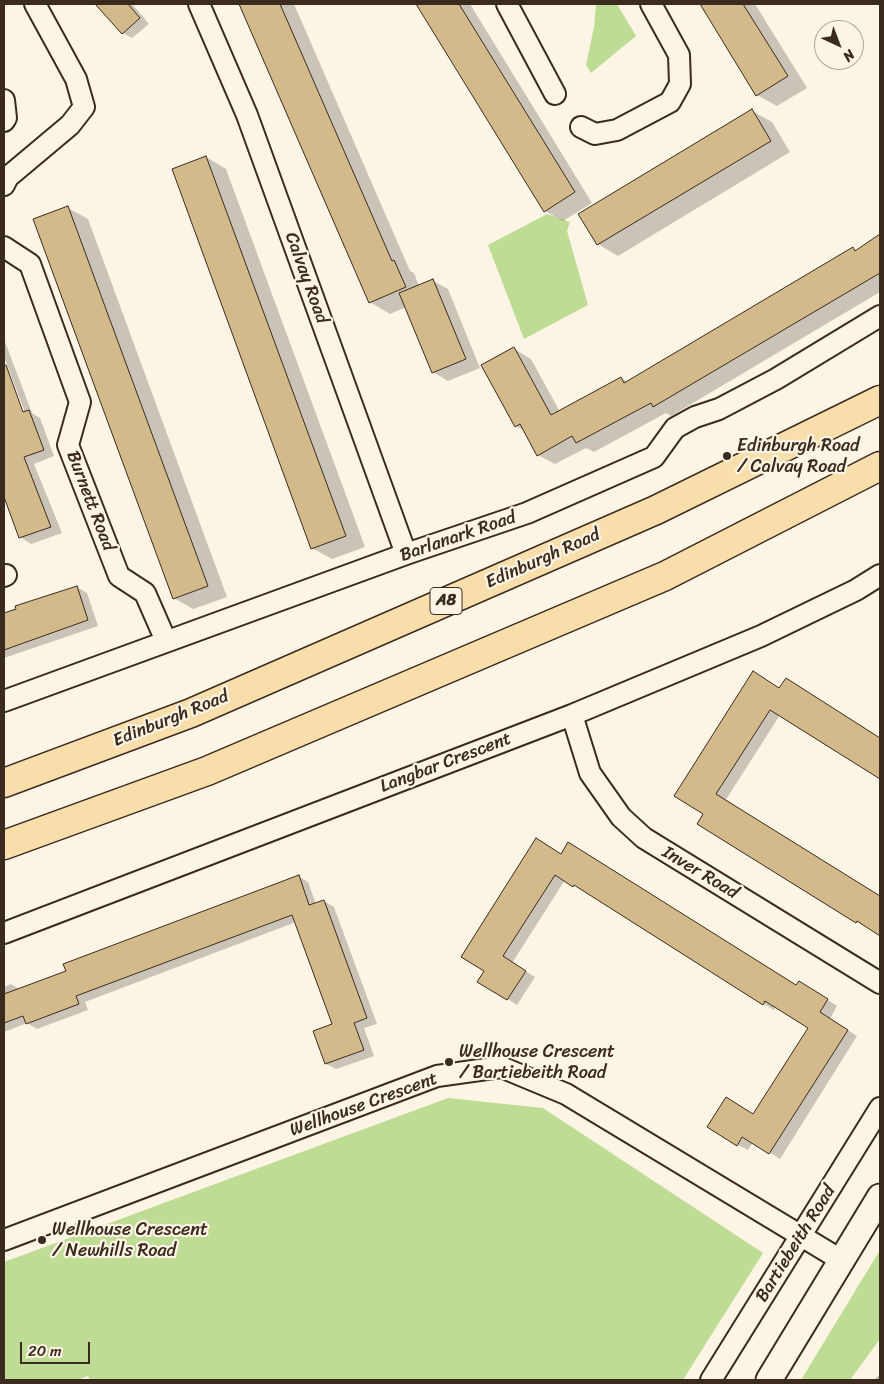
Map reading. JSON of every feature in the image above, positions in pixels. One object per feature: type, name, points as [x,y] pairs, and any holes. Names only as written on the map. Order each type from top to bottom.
[{"type":"main road","name":"Edinburgh Road","points":[[4,783],[191,713],[628,522],[880,400]]},
{"type":"main road","points":[[4,846],[207,771],[666,576],[880,466]]},
{"type":"street","points":[[4,184],[8,177],[70,125],[84,107],[76,79],[35,4]]},
{"type":"street","name":"Calvay Road","points":[[199,4],[247,115],[406,554]]},
{"type":"street","points":[[508,4],[555,94]]},
{"type":"street","points":[[581,127],[595,134],[617,130],[670,102],[680,84],[679,55],[651,4]]},
{"type":"street","points":[[4,100],[6,118],[4,121]]},
{"type":"street","name":"Burnett Road","points":[[4,247],[30,264],[80,402],[68,445],[119,576],[145,593],[166,641]]},
{"type":"street","name":"Barlanark Road","points":[[4,701],[406,554],[527,513],[654,457],[674,428],[695,417],[719,409],[776,379],[880,316]]},
{"type":"street","name":"Langbar Crescent","points":[[4,932],[572,715],[761,636],[856,590],[880,575]]},
{"type":"street","name":"Inver Road","points":[[572,715],[590,773],[621,817],[644,838],[880,983]]},
{"type":"street","name":"Wellhouse Crescent","points":[[4,1240],[437,1076],[501,1067],[566,1094],[842,1260]]},
{"type":"street","name":"Bartiebeith Road","points":[[711,1380],[880,1108]]},
{"type":"street","points":[[769,1380],[880,1197]]},
{"type":"green space","points":[[596,4],[617,4],[636,36],[591,73],[586,65],[594,27]]},
{"type":"green space","points":[[547,214],[570,222],[567,231],[588,305],[524,339],[488,245]]},
{"type":"green space","points":[[448,1098],[543,1108],[763,1253],[683,1380],[90,1380],[88,1376],[78,1380],[4,1380],[4,1262]]},
{"type":"green space","points":[[880,1250],[880,1339],[850,1380],[801,1380]]},
{"type":"building","points":[[95,4],[128,4],[140,18],[122,34]]},
{"type":"building","points":[[239,4],[280,4],[392,261],[394,260],[406,287],[369,303]]},
{"type":"building","points":[[416,4],[459,4],[575,192],[544,212]]},
{"type":"building","points":[[700,4],[743,4],[788,76],[756,96]]},
{"type":"building","points":[[752,109],[771,141],[597,245],[578,214]]},
{"type":"building","points":[[206,156],[346,536],[311,549],[172,169]]},
{"type":"building","points":[[68,206],[208,586],[173,599],[33,219]]},
{"type":"building","points":[[880,234],[880,273],[653,407],[651,403],[576,443],[572,436],[537,456],[520,424],[515,427],[481,365],[514,347],[551,415],[621,377],[624,383],[853,247],[855,251]]},
{"type":"building","points":[[433,279],[466,359],[432,373],[399,293]]},
{"type":"building","points":[[4,365],[6,365],[23,412],[29,410],[44,450],[24,457],[51,527],[19,538],[4,497]]},
{"type":"building","points":[[77,586],[88,620],[4,650],[4,613],[16,609],[15,606]]},
{"type":"building","points":[[753,671],[779,688],[786,678],[880,738],[880,779],[770,710],[716,794],[880,896],[880,936],[697,824],[703,814],[674,796]]},
{"type":"building","points":[[536,838],[561,854],[568,842],[796,985],[799,981],[828,999],[820,1012],[848,1030],[769,1154],[742,1137],[737,1146],[707,1127],[726,1097],[753,1114],[808,1028],[765,1001],[763,1005],[574,885],[573,887],[555,875],[503,956],[526,971],[507,1000],[477,982],[484,971],[461,957]]},
{"type":"building","points":[[299,875],[309,905],[324,900],[367,1018],[354,1023],[364,1050],[325,1064],[313,1031],[332,1024],[292,915],[76,996],[79,1004],[26,1024],[23,1016],[4,1023],[4,994],[66,971],[63,964]]},
{"type":"place","name":"Edinburgh Road / Calvay Road","points":[[727,456]]},
{"type":"place","name":"Wellhouse Crescent / Bartiebeith Road","points":[[449,1062]]},
{"type":"place","name":"Wellhouse Crescent / Newhills Road","points":[[42,1240]]}]
